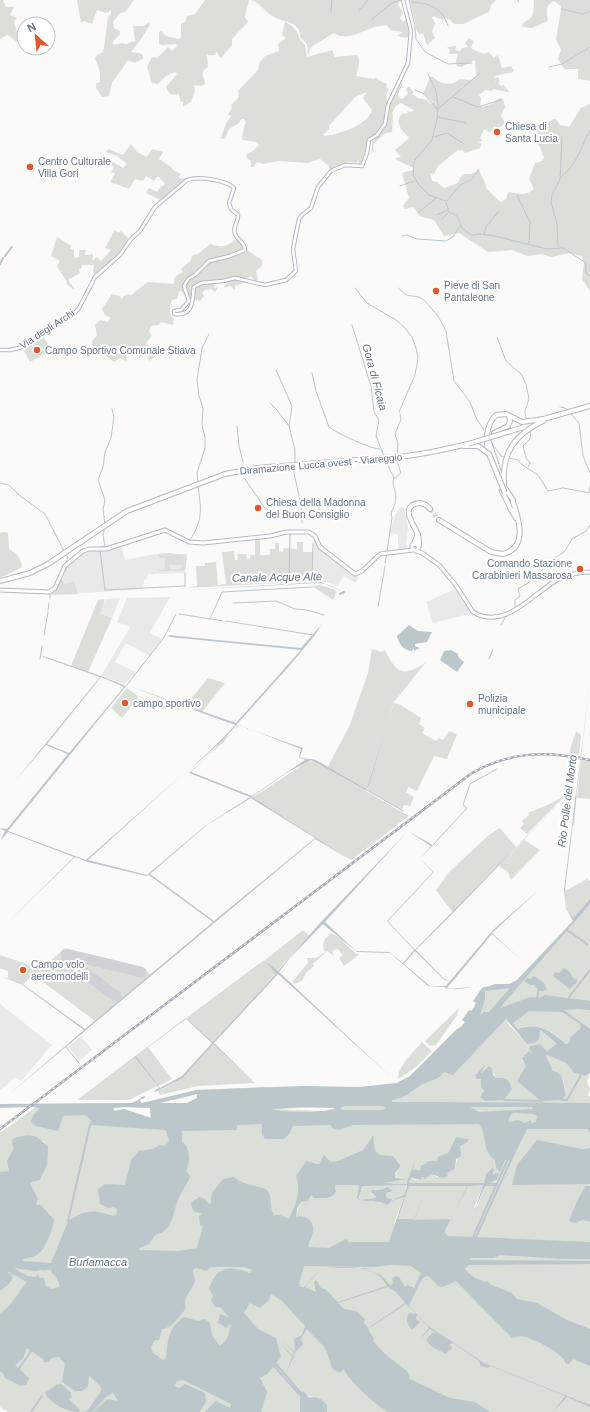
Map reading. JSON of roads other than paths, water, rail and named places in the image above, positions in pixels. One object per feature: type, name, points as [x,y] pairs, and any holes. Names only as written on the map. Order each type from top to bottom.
[{"type":"highway","name":"Diramazione Lucca ovest - Viareggio","points":[[0,580],[39,567],[54,560],[135,506],[208,478],[240,468],[314,461],[406,456],[468,443],[525,427],[562,414],[590,408]]},
{"type":"highway","points":[[505,495],[490,458],[487,441],[488,430],[492,420],[496,415],[502,413],[522,422],[543,420]]},
{"type":"highway","points":[[494,433],[508,426],[510,420],[508,416]]},
{"type":"highway","name":"Diramazione Lucca ovest - Viareggio","points":[[450,447],[458,447],[494,433],[525,427]]},
{"type":"highway","points":[[503,481],[504,466],[508,451],[525,427]]},
{"type":"highway","points":[[439,520],[446,526],[498,555],[506,553],[517,544],[520,533],[513,501],[503,481],[490,448],[488,430]]},
{"type":"highway","points":[[458,447],[478,446],[489,454],[509,507],[518,522]]},
{"type":"highway","points":[[415,547],[416,532],[409,519],[410,509],[415,504],[421,503],[430,509]]},
{"type":"main road","name":"Via degli Archi","points":[[0,350],[19,348],[74,314],[79,308],[95,277],[120,255],[131,239],[140,231],[155,207],[191,178],[218,180],[228,183],[234,188],[229,203],[231,209],[238,215],[239,218],[234,226],[235,234],[244,243],[245,250],[230,256],[209,261],[195,275],[188,279],[184,286],[189,301],[181,310],[174,312],[176,314],[186,311],[191,306],[194,300],[194,288],[201,283],[223,282],[234,278],[254,284],[269,285],[286,280],[294,274],[296,269],[293,249],[299,219],[311,208],[318,187],[334,169],[345,165],[362,166],[367,153],[369,140],[377,135],[385,124],[388,105],[408,63],[411,31],[403,0]]},
{"type":"main road","points":[[0,590],[49,592],[55,588],[65,566],[83,551],[89,549],[107,548],[166,530],[189,542],[203,543],[270,536],[287,532],[309,532],[315,536],[320,547],[325,552],[336,558],[355,574],[361,572],[380,554],[415,547],[446,572],[473,612],[492,618],[502,616],[524,605],[559,579],[571,575],[590,572]]},
{"type":"water","points":[[320,582],[324,584],[317,583],[187,590]]},
{"type":"water","points":[[324,584],[326,584],[351,595]]},
{"type":"water","points":[[335,602],[315,635],[291,664],[223,740],[186,773],[235,725],[129,686],[236,723],[301,650],[170,637],[167,635],[301,648],[321,625]]},
{"type":"water","points":[[409,625],[418,631],[432,632],[427,642],[415,644],[415,646],[420,648],[414,651],[414,648],[412,651],[404,648],[400,644],[397,636]]},
{"type":"water","points":[[451,650],[458,654],[458,657],[464,662],[457,672],[440,660],[444,651]]},
{"type":"water","points":[[43,656],[126,686],[8,831],[86,860],[184,773],[88,860],[147,875],[205,826],[250,797],[189,773],[203,761],[191,772],[252,796],[305,760],[299,757],[301,749],[250,729],[303,748],[300,757],[316,760],[366,789],[394,702],[369,785],[366,790],[311,760],[288,772],[252,797],[349,859],[315,839],[7,1096],[84,1030],[21,984],[0,976],[21,983],[85,1029],[213,922],[149,875],[146,876],[88,862],[75,857],[0,930],[74,857],[8,832],[0,841],[5,831],[0,828],[7,829],[68,754],[46,745],[15,781],[100,677]],"holes":[[[101,677],[124,687],[69,753],[47,744]],[[251,798],[315,838],[214,921],[150,874],[207,825]]]},
{"type":"water","points":[[590,681],[565,890],[566,908],[564,890]]},
{"type":"water","points":[[564,798],[416,950],[444,979],[450,981],[494,929],[540,889],[492,933],[526,964],[492,934],[447,988],[450,989],[448,989],[445,987],[428,986],[390,953],[357,952],[323,924],[289,959],[279,972],[392,1078],[278,974],[214,1043],[255,1083],[213,1044],[183,1078],[155,1092],[154,1091],[159,1088],[135,1057],[81,1097],[186,1018],[213,1042],[276,974],[264,960],[278,971],[320,923],[408,831],[325,922],[356,951],[389,952],[403,963],[414,950],[387,921],[433,872],[420,859],[434,872],[388,921],[415,950]],"holes":[[[415,951],[444,980],[450,981],[446,986],[430,986],[404,964]],[[186,1019],[212,1043],[182,1076],[160,1088],[136,1056]]]},
{"type":"water","points":[[408,831],[433,845],[420,859],[431,846]]},
{"type":"water","name":"Burlamacca","points":[[590,899],[590,904],[501,1008],[530,997],[539,998],[545,995],[590,1001],[590,1010],[564,1010],[590,1029],[590,1073],[585,1076],[574,1073],[566,1063],[545,1054],[553,1071],[560,1074],[562,1077],[566,1095],[562,1100],[541,1101],[517,1081],[526,1066],[522,1058],[529,1051],[533,1054],[529,1048],[530,1046],[540,1044],[547,1051],[556,1044],[540,1030],[539,1040],[527,1044],[506,1019],[453,1075],[444,1072],[438,1078],[421,1085],[402,1097],[392,1100],[392,1102],[590,1103],[590,1132],[587,1129],[527,1129],[512,1160],[505,1160],[500,1172],[496,1168],[495,1160],[488,1152],[482,1129],[479,1124],[353,1125],[339,1130],[334,1129],[330,1125],[293,1126],[290,1133],[284,1139],[265,1139],[262,1134],[262,1124],[238,1125],[236,1130],[182,1131],[182,1142],[187,1148],[189,1156],[186,1171],[190,1176],[189,1180],[178,1200],[169,1226],[166,1230],[155,1235],[149,1244],[139,1248],[140,1250],[178,1251],[197,1248],[203,1227],[200,1225],[199,1216],[202,1214],[193,1211],[191,1203],[199,1197],[205,1199],[210,1205],[212,1193],[223,1179],[234,1177],[243,1182],[266,1189],[270,1197],[274,1215],[280,1215],[289,1219],[296,1203],[298,1193],[296,1176],[306,1161],[319,1164],[324,1155],[331,1162],[338,1161],[363,1150],[373,1135],[375,1151],[381,1155],[393,1156],[401,1166],[395,1173],[395,1178],[405,1179],[385,1183],[406,1184],[416,1159],[413,1170],[420,1170],[421,1166],[429,1161],[437,1161],[438,1157],[448,1153],[456,1137],[469,1139],[468,1142],[460,1146],[461,1156],[456,1159],[455,1169],[447,1173],[448,1176],[443,1178],[431,1174],[425,1179],[422,1177],[421,1180],[411,1178],[409,1183],[484,1183],[486,1174],[492,1168],[494,1169],[493,1174],[499,1173],[497,1180],[489,1183],[498,1183],[497,1186],[485,1186],[474,1212],[483,1185],[468,1186],[454,1212],[467,1186],[428,1186],[414,1220],[451,1219],[445,1230],[445,1233],[448,1236],[590,1242],[590,1259],[500,1255],[494,1258],[470,1258],[470,1260],[590,1261],[590,1264],[469,1265],[464,1269],[475,1278],[485,1282],[487,1281],[491,1285],[512,1293],[517,1299],[537,1303],[567,1320],[590,1329],[590,1366],[573,1359],[569,1364],[566,1364],[560,1355],[540,1343],[521,1336],[512,1338],[456,1281],[440,1287],[428,1276],[424,1277],[419,1284],[409,1306],[427,1325],[484,1363],[590,1405],[590,1407],[567,1397],[553,1412],[565,1396],[490,1366],[487,1368],[481,1367],[479,1361],[453,1343],[449,1345],[452,1347],[451,1350],[449,1350],[446,1354],[432,1347],[426,1340],[433,1332],[440,1335],[430,1329],[420,1339],[429,1328],[417,1315],[416,1319],[420,1322],[412,1330],[408,1324],[407,1318],[409,1313],[416,1314],[406,1304],[368,1329],[374,1339],[373,1341],[385,1354],[407,1371],[410,1379],[450,1398],[475,1402],[490,1412],[388,1412],[377,1405],[363,1392],[346,1374],[344,1369],[340,1373],[334,1370],[331,1366],[325,1348],[308,1330],[306,1330],[301,1339],[303,1344],[296,1351],[285,1376],[292,1357],[281,1344],[293,1356],[294,1353],[283,1341],[295,1352],[294,1339],[302,1335],[305,1326],[282,1301],[271,1294],[269,1300],[260,1308],[250,1303],[244,1313],[258,1329],[276,1338],[281,1357],[267,1374],[260,1378],[267,1392],[261,1412],[205,1412],[216,1401],[230,1408],[231,1404],[183,1380],[177,1381],[174,1386],[179,1388],[185,1384],[205,1393],[206,1402],[200,1412],[93,1412],[107,1399],[118,1401],[113,1393],[107,1396],[92,1412],[80,1412],[87,1411],[102,1388],[89,1375],[88,1387],[82,1391],[75,1391],[62,1382],[65,1364],[59,1357],[52,1358],[48,1362],[44,1362],[43,1359],[27,1348],[23,1358],[15,1365],[29,1378],[27,1384],[21,1386],[5,1378],[3,1373],[0,1371],[0,1313],[10,1304],[27,1282],[7,1271],[8,1273],[14,1275],[11,1275],[13,1277],[9,1284],[0,1291],[0,1172],[9,1171],[7,1161],[13,1150],[12,1139],[28,1135],[40,1139],[48,1147],[47,1165],[40,1180],[30,1183],[38,1199],[36,1205],[41,1205],[54,1220],[50,1234],[43,1249],[37,1255],[22,1260],[51,1263],[68,1221],[90,1212],[100,1212],[113,1216],[116,1215],[117,1210],[114,1207],[109,1208],[100,1204],[98,1189],[105,1184],[125,1185],[131,1160],[139,1151],[152,1149],[160,1145],[165,1146],[169,1141],[166,1130],[90,1125],[91,1120],[84,1115],[63,1116],[58,1131],[36,1126],[31,1122],[33,1115],[40,1108],[0,1108],[0,1104],[132,1103],[142,1098],[140,1101],[142,1103],[197,1090],[303,1086],[359,1087],[397,1083],[410,1076],[457,1029],[461,1027],[465,1022],[462,1020],[469,1010],[472,1011],[476,1003],[473,1001],[482,988],[496,984],[509,984],[517,980],[573,921],[566,908],[573,918]],"holes":[[[510,988],[489,1012],[484,1012],[480,1015],[485,999],[485,991]],[[529,1011],[562,1012],[580,1024],[581,1028],[570,1038],[569,1043],[566,1044],[550,1031],[532,1026],[518,1029],[513,1023]],[[197,1094],[197,1098],[187,1103],[160,1103]],[[383,1106],[386,1108],[382,1110],[342,1110],[341,1107]],[[305,1107],[335,1108],[315,1112],[294,1112],[273,1109]],[[470,1107],[532,1107],[533,1109],[479,1112]],[[113,1108],[150,1108],[151,1118],[124,1109],[115,1111]],[[515,1113],[534,1114],[537,1116],[536,1122],[532,1123],[530,1120],[525,1123],[518,1120],[508,1121],[511,1114]],[[335,1185],[359,1185],[358,1199],[362,1186],[407,1186],[404,1195],[393,1200],[386,1197],[386,1193],[393,1191],[387,1187],[384,1189],[372,1190],[371,1192],[376,1197],[375,1198],[360,1200],[380,1202],[387,1205],[391,1201],[404,1197],[389,1242],[349,1242],[346,1239],[329,1248],[308,1246],[313,1232],[313,1225],[305,1217],[296,1217],[297,1209],[301,1202],[308,1201],[311,1195],[314,1198],[327,1198],[336,1192]],[[409,1186],[428,1186],[414,1219],[398,1219]],[[304,1266],[411,1266],[421,1273],[414,1288],[407,1285],[405,1287],[399,1277],[395,1276],[392,1279],[393,1283],[390,1285],[376,1270],[380,1275],[365,1268],[359,1268],[375,1273],[382,1278],[387,1286],[338,1302],[325,1289],[321,1288],[316,1280],[314,1282],[316,1292],[305,1287],[322,1268],[304,1287],[301,1287],[299,1284]],[[211,1267],[244,1267],[252,1270],[250,1273],[230,1268],[220,1271],[212,1281],[209,1288],[213,1296],[211,1300],[215,1307],[220,1307],[230,1318],[220,1314],[218,1323],[227,1328],[229,1324],[231,1325],[227,1339],[220,1346],[212,1335],[210,1323],[205,1319],[198,1321],[184,1317],[172,1330],[168,1340],[166,1358],[163,1360],[153,1353],[151,1347],[155,1340],[159,1340],[162,1329],[172,1324],[186,1308],[186,1297],[195,1280],[193,1270],[196,1268],[206,1271]],[[14,1268],[35,1271],[51,1270],[52,1274],[55,1275],[59,1283],[59,1287],[52,1289],[46,1286],[44,1278],[40,1278],[38,1274],[35,1277],[27,1276]],[[388,1287],[396,1292],[405,1303],[368,1328],[364,1323],[365,1319],[356,1311],[344,1309],[338,1303]]]},
{"type":"water","points":[[564,968],[570,972],[573,978],[577,979],[577,982],[570,989],[553,976],[555,972],[559,973]]},
{"type":"water","points":[[534,976],[543,982],[547,989],[540,991],[534,985],[530,985],[524,981],[527,978],[530,979]]},
{"type":"water","points":[[486,1064],[481,1073],[489,1066],[492,1068],[493,1075],[496,1078],[507,1079],[510,1083],[512,1089],[504,1100],[485,1101],[480,1097],[484,1091],[481,1087],[481,1079],[477,1079],[475,1075]]},
{"type":"water","points":[[537,1140],[582,1149],[590,1148],[590,1184],[512,1185],[517,1165]]},
{"type":"water","points":[[585,1186],[590,1186],[590,1222],[582,1220],[576,1223],[569,1221],[577,1201]]},
{"type":"water","points":[[61,1384],[70,1392],[72,1397],[69,1399],[80,1410],[79,1412],[70,1411],[60,1407],[47,1397],[45,1393],[56,1385]]},
{"type":"water","points":[[304,1391],[308,1397],[318,1398],[324,1402],[327,1405],[327,1412],[300,1412],[300,1395]]},
{"type":"waterway","points":[[331,12],[332,0]]},
{"type":"waterway","points":[[359,10],[368,0]]},
{"type":"waterway","points":[[372,19],[392,3],[401,0]]},
{"type":"waterway","points":[[409,0],[415,26],[416,39],[425,52],[448,64],[472,63]]},
{"type":"waterway","points":[[411,2],[434,7],[442,14],[448,26]]},
{"type":"waterway","points":[[561,9],[583,14],[590,11]]},
{"type":"waterway","points":[[549,67],[562,64],[590,47]]},
{"type":"waterway","points":[[439,108],[480,73]]},
{"type":"waterway","points":[[428,74],[436,91],[438,105],[437,119],[432,140],[414,161],[413,175],[419,185],[429,195],[446,201]]},
{"type":"waterway","points":[[415,90],[424,94],[438,110]]},
{"type":"waterway","points":[[453,97],[478,107],[501,100]]},
{"type":"waterway","points":[[438,117],[466,123]]},
{"type":"waterway","points":[[561,177],[575,161],[590,130]]},
{"type":"waterway","points":[[434,137],[447,133],[464,144]]},
{"type":"waterway","points":[[558,247],[557,224],[551,202],[552,195],[560,180],[562,137]]},
{"type":"waterway","points":[[447,201],[460,185],[471,180],[479,169]]},
{"type":"waterway","points":[[400,186],[414,181]]},
{"type":"waterway","points":[[517,195],[530,222],[529,244]]},
{"type":"waterway","points":[[418,213],[436,198]]},
{"type":"waterway","points":[[446,202],[449,212],[457,216],[462,228],[471,235],[480,234],[495,236],[547,249],[563,248],[586,263],[586,273],[590,276]]},
{"type":"waterway","points":[[437,215],[447,210]]},
{"type":"waterway","points":[[484,235],[486,227],[499,211]]},
{"type":"waterway","points":[[442,219],[448,213]]},
{"type":"waterway","points":[[402,236],[407,235],[417,239],[446,241],[453,237],[460,226]]},
{"type":"waterway","points":[[5,256],[12,247]]},
{"type":"waterway","points":[[0,264],[3,258]]},
{"type":"waterway","points":[[355,288],[367,303],[396,320],[404,327],[412,337],[416,348],[418,358],[415,375],[399,412]]},
{"type":"waterway","points":[[398,288],[406,295],[419,297],[425,301],[438,316],[446,331],[454,381],[470,402],[476,418],[484,430]]},
{"type":"waterway","name":"Gora di Ficaia","points":[[352,325],[371,386],[374,412],[379,420],[376,436],[384,456]]},
{"type":"waterway","points":[[198,483],[197,473],[205,448],[205,437],[202,425],[203,408],[199,396],[197,380],[202,348],[209,334]]},
{"type":"waterway","points":[[497,337],[506,361],[521,374],[526,384],[529,399],[525,411],[526,419]]},
{"type":"waterway","points":[[276,370],[292,406],[289,426],[295,450],[295,464]]},
{"type":"waterway","points":[[312,373],[316,391],[329,427],[354,441],[380,449]]},
{"type":"waterway","points":[[270,403],[289,426]]},
{"type":"waterway","points":[[560,407],[565,408],[568,411]]},
{"type":"waterway","name":"Canale Acque Alte","points":[[105,524],[103,509],[105,500],[98,480],[103,467],[105,452],[111,438],[114,417],[112,409]]},
{"type":"waterway","points":[[570,413],[579,423],[583,456],[590,473]]},
{"type":"waterway","points":[[397,455],[398,443],[395,434],[401,419],[400,414]]},
{"type":"waterway","points":[[237,426],[239,446],[243,462]]},
{"type":"waterway","points":[[528,467],[530,463],[526,458],[523,446],[530,438],[530,431]]},
{"type":"waterway","points":[[491,442],[501,456],[506,458]]},
{"type":"waterway","points":[[395,478],[401,473],[396,458]]},
{"type":"waterway","points":[[509,458],[518,460],[521,464],[538,475],[548,491],[563,488],[590,493]]},
{"type":"waterway","name":"Gora di Ficaia","points":[[385,459],[394,478]]},
{"type":"waterway","points":[[295,467],[294,473],[301,505],[302,523]]},
{"type":"waterway","points":[[387,551],[392,518],[391,513],[396,500],[393,485],[394,478]]},
{"type":"waterway","points":[[245,479],[264,507],[277,515]]},
{"type":"waterway","points":[[0,483],[9,485],[19,495],[45,514],[64,551]]},
{"type":"waterway","points":[[589,492],[590,486]]},
{"type":"waterway","points":[[190,540],[196,530],[200,518],[198,487]]},
{"type":"waterway","points":[[515,608],[515,600],[520,596],[518,589],[528,583],[555,558],[565,551],[572,539],[586,531],[590,525]]},
{"type":"waterway","name":"Canale Acque Alte","points":[[100,547],[105,547],[103,535],[105,527]]},
{"type":"waterway","points":[[290,533],[289,580],[292,583]]},
{"type":"waterway","points":[[312,582],[313,543]]},
{"type":"waterway","name":"Canale Acque Alte","points":[[100,550],[105,590],[185,586]]},
{"type":"waterway","points":[[66,554],[68,559]]},
{"type":"waterway","points":[[385,563],[387,554]]},
{"type":"waterway","points":[[59,576],[67,560]]},
{"type":"waterway","points":[[378,607],[385,566]]},
{"type":"waterway","points":[[185,573],[185,586]]},
{"type":"waterway","points":[[210,619],[222,592],[312,587]]},
{"type":"waterway","points":[[50,592],[50,599]]},
{"type":"waterway","name":"Canale Acque Alte","points":[[340,594],[344,592]]},
{"type":"waterway","points":[[233,603],[276,601],[295,609],[307,610],[324,615]]},
{"type":"waterway","points":[[48,610],[49,603]]},
{"type":"waterway","points":[[44,635],[48,612]]},
{"type":"waterway","points":[[126,686],[163,639],[176,614]]},
{"type":"waterway","points":[[179,614],[217,620]]},
{"type":"waterway","points":[[501,625],[506,616]]},
{"type":"waterway","points":[[218,620],[223,621]]},
{"type":"waterway","points":[[226,621],[313,635]]},
{"type":"waterway","points":[[40,659],[42,646]]},
{"type":"waterway","points":[[489,659],[493,649]]},
{"type":"waterway","points":[[433,845],[467,808],[463,805],[470,784],[497,769]]},
{"type":"waterway","points":[[367,790],[403,811]]},
{"type":"waterway","name":"Rio Polle del Morto","points":[[573,825],[576,796]]},
{"type":"waterway","points":[[567,930],[587,944]]},
{"type":"waterway","points":[[569,997],[590,970]]},
{"type":"waterway","points":[[537,998],[539,989]]},
{"type":"waterway","points":[[66,1047],[79,1063]]},
{"type":"waterway","points":[[562,1100],[567,1100],[581,1075]]},
{"type":"waterway","points":[[504,1100],[541,1101]]},
{"type":"waterway","points":[[68,1221],[90,1125]]},
{"type":"waterway","points":[[508,1159],[511,1160],[476,1237],[473,1237],[508,1159]]},
{"type":"waterway","points":[[19,1369],[31,1351]]},
{"type":"waterway","points":[[276,1364],[301,1393],[300,1395],[274,1366],[276,1364]]},
{"type":"waterway","points":[[31,1412],[42,1396]]},
{"type":"tunnel","points":[[430,509],[439,520]]},
{"type":"railway","points":[[0,1129],[472,773],[501,760],[530,755],[559,755],[590,760]]},
{"type":"place","name":"Chiesa di Santa Lucia","points":[[497,132]]},
{"type":"place","name":"Centro Culturale Villa Gori","points":[[30,167]]},
{"type":"place","name":"Pieve di San Pantaleone","points":[[436,291]]},
{"type":"place","name":"Campo Sportivo Comunale Stiava","points":[[37,350]]},
{"type":"place","name":"Chiesa della Madonna del Buon Consiglio","points":[[258,508]]},
{"type":"place","name":"Comando Stazione Carabinieri Massarosa","points":[[580,569]]},
{"type":"place","name":"campo sportivo","points":[[125,703]]},
{"type":"place","name":"Polizia municipale","points":[[470,704]]},
{"type":"place","name":"Campo volo aereomodelli","points":[[23,970]]}]
